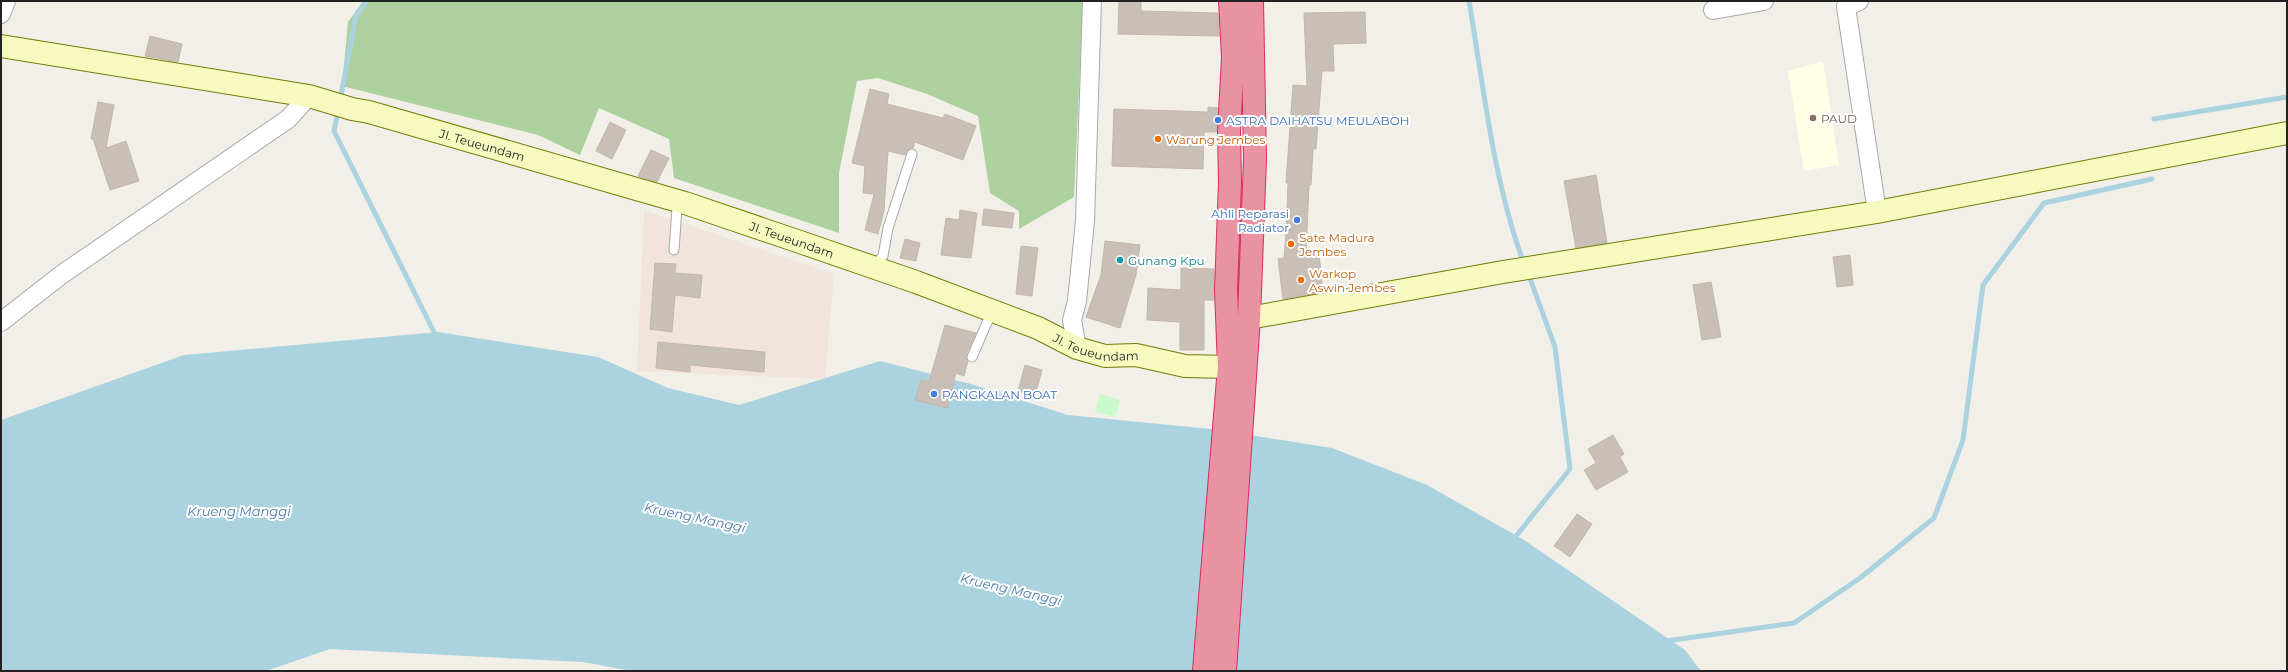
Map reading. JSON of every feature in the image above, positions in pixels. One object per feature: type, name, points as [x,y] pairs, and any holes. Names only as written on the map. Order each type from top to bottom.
[{"type":"highway","points":[[1204,671],[1229,367],[1226,290],[1230,182],[1229,132],[1233,57],[1230,1]]},
{"type":"highway","points":[[1225,671],[1249,318],[1255,159],[1252,1]]},
{"type":"street","points":[[1,14],[6,1]]},
{"type":"street","points":[[1077,348],[1072,320],[1077,301],[1086,198],[1092,1]]},
{"type":"street","points":[[1713,10],[1764,1]]},
{"type":"street","points":[[1847,3],[1877,212]]},
{"type":"street","name":"JI. Teueundam","points":[[1,46],[309,96],[352,109],[369,112],[679,210],[878,261],[995,317],[1038,328],[1077,348],[1105,356],[1136,356],[1185,366],[1229,367]]},
{"type":"street","points":[[1,322],[61,275],[288,119],[309,96]]},
{"type":"street","points":[[1249,318],[1503,272],[1877,212],[2287,133]]},
{"type":"lane","points":[[878,261],[912,154]]},
{"type":"lane","points":[[674,250],[679,210]]},
{"type":"lane","points":[[972,357],[982,332],[995,317]]},
{"type":"shaded area","name":"PAUD","points":[[1823,61],[1839,165],[1804,171],[1788,71]]},
{"type":"shaded area","points":[[644,210],[834,274],[825,379],[637,371]]},
{"type":"green space","points":[[363,1],[1083,1],[1074,197],[1019,229],[1019,211],[990,193],[978,116],[927,94],[878,78],[857,81],[839,173],[839,233],[674,178],[669,139],[599,108],[580,155],[538,135],[342,86],[348,22]]},
{"type":"green space","points":[[1100,394],[1120,400],[1115,417],[1095,412]]},
{"type":"water","name":"Krueng Manggi","points":[[438,332],[598,357],[668,388],[739,405],[880,361],[971,384],[1068,415],[1211,429],[1332,448],[1427,485],[1524,540],[1685,650],[1701,671],[632,671],[583,662],[330,649],[266,671],[1,671],[1,420],[184,355]]},
{"type":"building","points":[[1119,1],[1141,1],[1141,11],[1218,13],[1219,36],[1118,34]]},
{"type":"building","points":[[1365,12],[1366,43],[1333,44],[1334,71],[1322,71],[1316,149],[1313,149],[1311,185],[1309,185],[1306,255],[1319,254],[1323,292],[1283,299],[1278,259],[1284,258],[1288,183],[1286,183],[1293,85],[1307,86],[1304,13]]},
{"type":"building","points":[[150,36],[182,44],[178,62],[145,56]]},
{"type":"building","points":[[870,89],[889,94],[887,104],[943,118],[945,114],[976,126],[963,160],[915,142],[913,148],[908,150],[905,155],[888,151],[884,211],[878,234],[865,230],[874,194],[863,193],[865,166],[852,163]]},
{"type":"building","points":[[98,102],[114,105],[106,148],[126,141],[139,181],[110,190],[93,139],[91,139]]},
{"type":"building","name":"Warung Jembes","points":[[1208,107],[1218,108],[1217,132],[1204,132],[1203,169],[1112,166],[1114,109],[1208,112]]},
{"type":"building","points":[[610,122],[626,130],[612,159],[596,151]]},
{"type":"building","points":[[651,150],[669,158],[657,182],[638,176]]},
{"type":"building","points":[[1596,175],[1607,243],[1576,248],[1564,181]]},
{"type":"building","points":[[984,209],[1014,213],[1012,228],[982,225]]},
{"type":"building","points":[[960,210],[977,213],[971,258],[941,255],[946,218],[959,220]]},
{"type":"building","points":[[905,239],[920,243],[916,261],[900,258]]},
{"type":"building","points":[[1105,241],[1140,245],[1136,275],[1120,328],[1086,317],[1101,275]]},
{"type":"building","points":[[1021,246],[1038,248],[1032,296],[1016,294]]},
{"type":"building","points":[[1850,255],[1853,285],[1837,287],[1833,257]]},
{"type":"building","points":[[655,263],[676,264],[675,273],[702,275],[700,298],[675,295],[672,332],[650,329]]},
{"type":"building","points":[[1181,268],[1214,269],[1214,300],[1204,300],[1204,350],[1180,350],[1180,322],[1147,320],[1148,288],[1181,290]]},
{"type":"building","points":[[1711,282],[1721,337],[1702,340],[1693,285]]},
{"type":"building","points":[[945,325],[976,333],[966,355],[968,361],[964,376],[956,373],[947,408],[915,400],[921,380],[929,382]]},
{"type":"building","points":[[658,342],[765,352],[764,372],[690,365],[690,372],[656,368]]},
{"type":"building","points":[[1025,365],[1042,370],[1035,396],[1018,391]]},
{"type":"building","points":[[1613,435],[1624,454],[1620,457],[1628,472],[1596,490],[1584,470],[1596,463],[1588,449]]},
{"type":"building","points":[[1577,514],[1592,524],[1570,557],[1554,546]]},
{"type":"waterway","points":[[340,101],[356,16],[367,1]]},
{"type":"waterway","points":[[1469,1],[1490,134],[1504,200],[1524,264]]},
{"type":"waterway","points":[[2154,119],[2287,97]]},
{"type":"waterway","points":[[338,111],[334,131],[437,338]]},
{"type":"waterway","points":[[1666,641],[1794,623],[1860,578],[1934,518],[1963,440],[1983,285],[2044,203],[2152,179]]},
{"type":"waterway","points":[[1512,541],[1570,469],[1555,347],[1528,273]]},
{"type":"place","name":"PAUD","points":[[1813,118]]},
{"type":"place","name":"ASTRA DAIHATSU MEULABOH","points":[[1218,120]]},
{"type":"place","name":"Warung Jembes","points":[[1158,139]]},
{"type":"place","name":"Ahli Reparasi Radiator","points":[[1297,220]]},
{"type":"place","name":"Sate Madura Jembes","points":[[1291,244]]},
{"type":"place","name":"Gunang Kpu","points":[[1120,260]]},
{"type":"place","name":"Warkop Aswin Jembes","points":[[1301,280]]},
{"type":"place","name":"PANGKALAN BOAT","points":[[934,394]]}]
